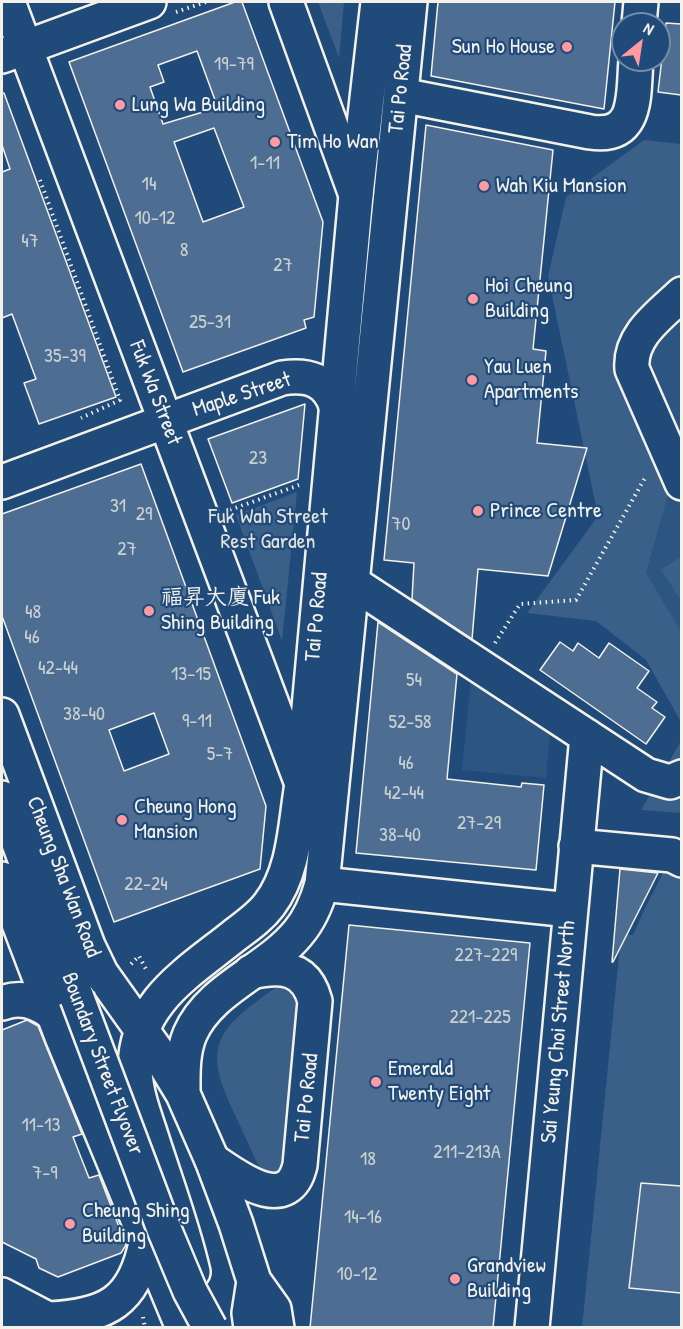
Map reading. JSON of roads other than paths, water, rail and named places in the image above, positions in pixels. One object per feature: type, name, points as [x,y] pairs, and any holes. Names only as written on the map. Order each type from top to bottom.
[{"type":"main road","name":"Fuk Wa Street","points":[[8,2],[13,52],[165,420],[302,784]]},
{"type":"main road","points":[[286,2],[356,195]]},
{"type":"main road","name":"Tai Po Road","points":[[142,1030],[161,996],[177,980],[256,919],[268,907],[285,877],[290,860],[302,784],[356,195],[378,2]]},
{"type":"main road","name":"Tai Po Road","points":[[183,1094],[185,1050],[189,1035],[196,1023],[220,997],[280,951],[297,934],[316,903],[322,884],[410,2]]},
{"type":"main road","points":[[13,52],[160,8]]},
{"type":"main road","points":[[401,95],[601,133],[618,130],[628,118],[635,72]]},
{"type":"main road","points":[[681,294],[642,333],[634,346],[631,359],[632,369],[681,483]]},
{"type":"main road","name":"Maple Street","points":[[2,482],[270,381],[306,376],[317,381],[333,396],[336,406]]},
{"type":"main road","points":[[353,583],[646,775],[670,782],[681,777]]},
{"type":"main road","name":"Cheung Sha Wan Road","points":[[2,715],[88,946],[101,973],[142,1030],[183,1094],[212,1160],[254,1281],[249,1313],[251,1328]]},
{"type":"main road","name":"Sai Yeung Choi Street North","points":[[532,1328],[587,736]]},
{"type":"main road","name":"Boundary Street Flyover","points":[[2,798],[164,1228],[190,1291],[210,1328]]},
{"type":"main road","points":[[576,846],[672,855],[681,860]]},
{"type":"main road","points":[[2,879],[52,1012],[183,1328]]},
{"type":"main road","points":[[322,884],[570,910]]},
{"type":"main road","name":"Tai Po Road","points":[[212,1160],[254,1186],[273,1191],[288,1186],[298,1173],[300,1165],[315,1001],[310,986],[291,970],[276,968],[251,972]]},
{"type":"main road","points":[[2,1003],[18,999],[30,1001],[52,1012]]},
{"type":"main road","points":[[142,1030],[137,1046],[135,1072],[138,1097],[185,1239],[195,1278],[202,1328]]},
{"type":"main road","points":[[2,1297],[44,1325],[95,1313],[114,1303],[130,1287],[142,1266],[147,1243]]},
{"type":"main road","points":[[254,1281],[274,1309],[277,1328]]},
{"type":"place","name":"Sun Ho House","points":[[567,47]]},
{"type":"place","name":"Lung Wa Building","points":[[120,105]]},
{"type":"place","name":"Tim Ho Wan","points":[[275,142]]},
{"type":"place","name":"Wah Kiu Mansion","points":[[484,186]]},
{"type":"place","name":"Hoi Cheung Building","points":[[473,299]]},
{"type":"place","name":"Yau Luen Apartments","points":[[472,380]]},
{"type":"place","name":"Prince Centre","points":[[478,511]]},
{"type":"place","name":"福昇大廈 Fuk Shing Building","points":[[149,611]]},
{"type":"place","name":"Cheung Hong Mansion","points":[[122,820]]},
{"type":"place","name":"Emerald Twenty Eight","points":[[376,1082]]},
{"type":"place","name":"Cheung Shing Building","points":[[70,1224]]},
{"type":"place","name":"Grandview Building","points":[[455,1279]]},
{"type":"park label","name":"Fuk Wah Street Rest Garden","points":[[268,530]]}]
